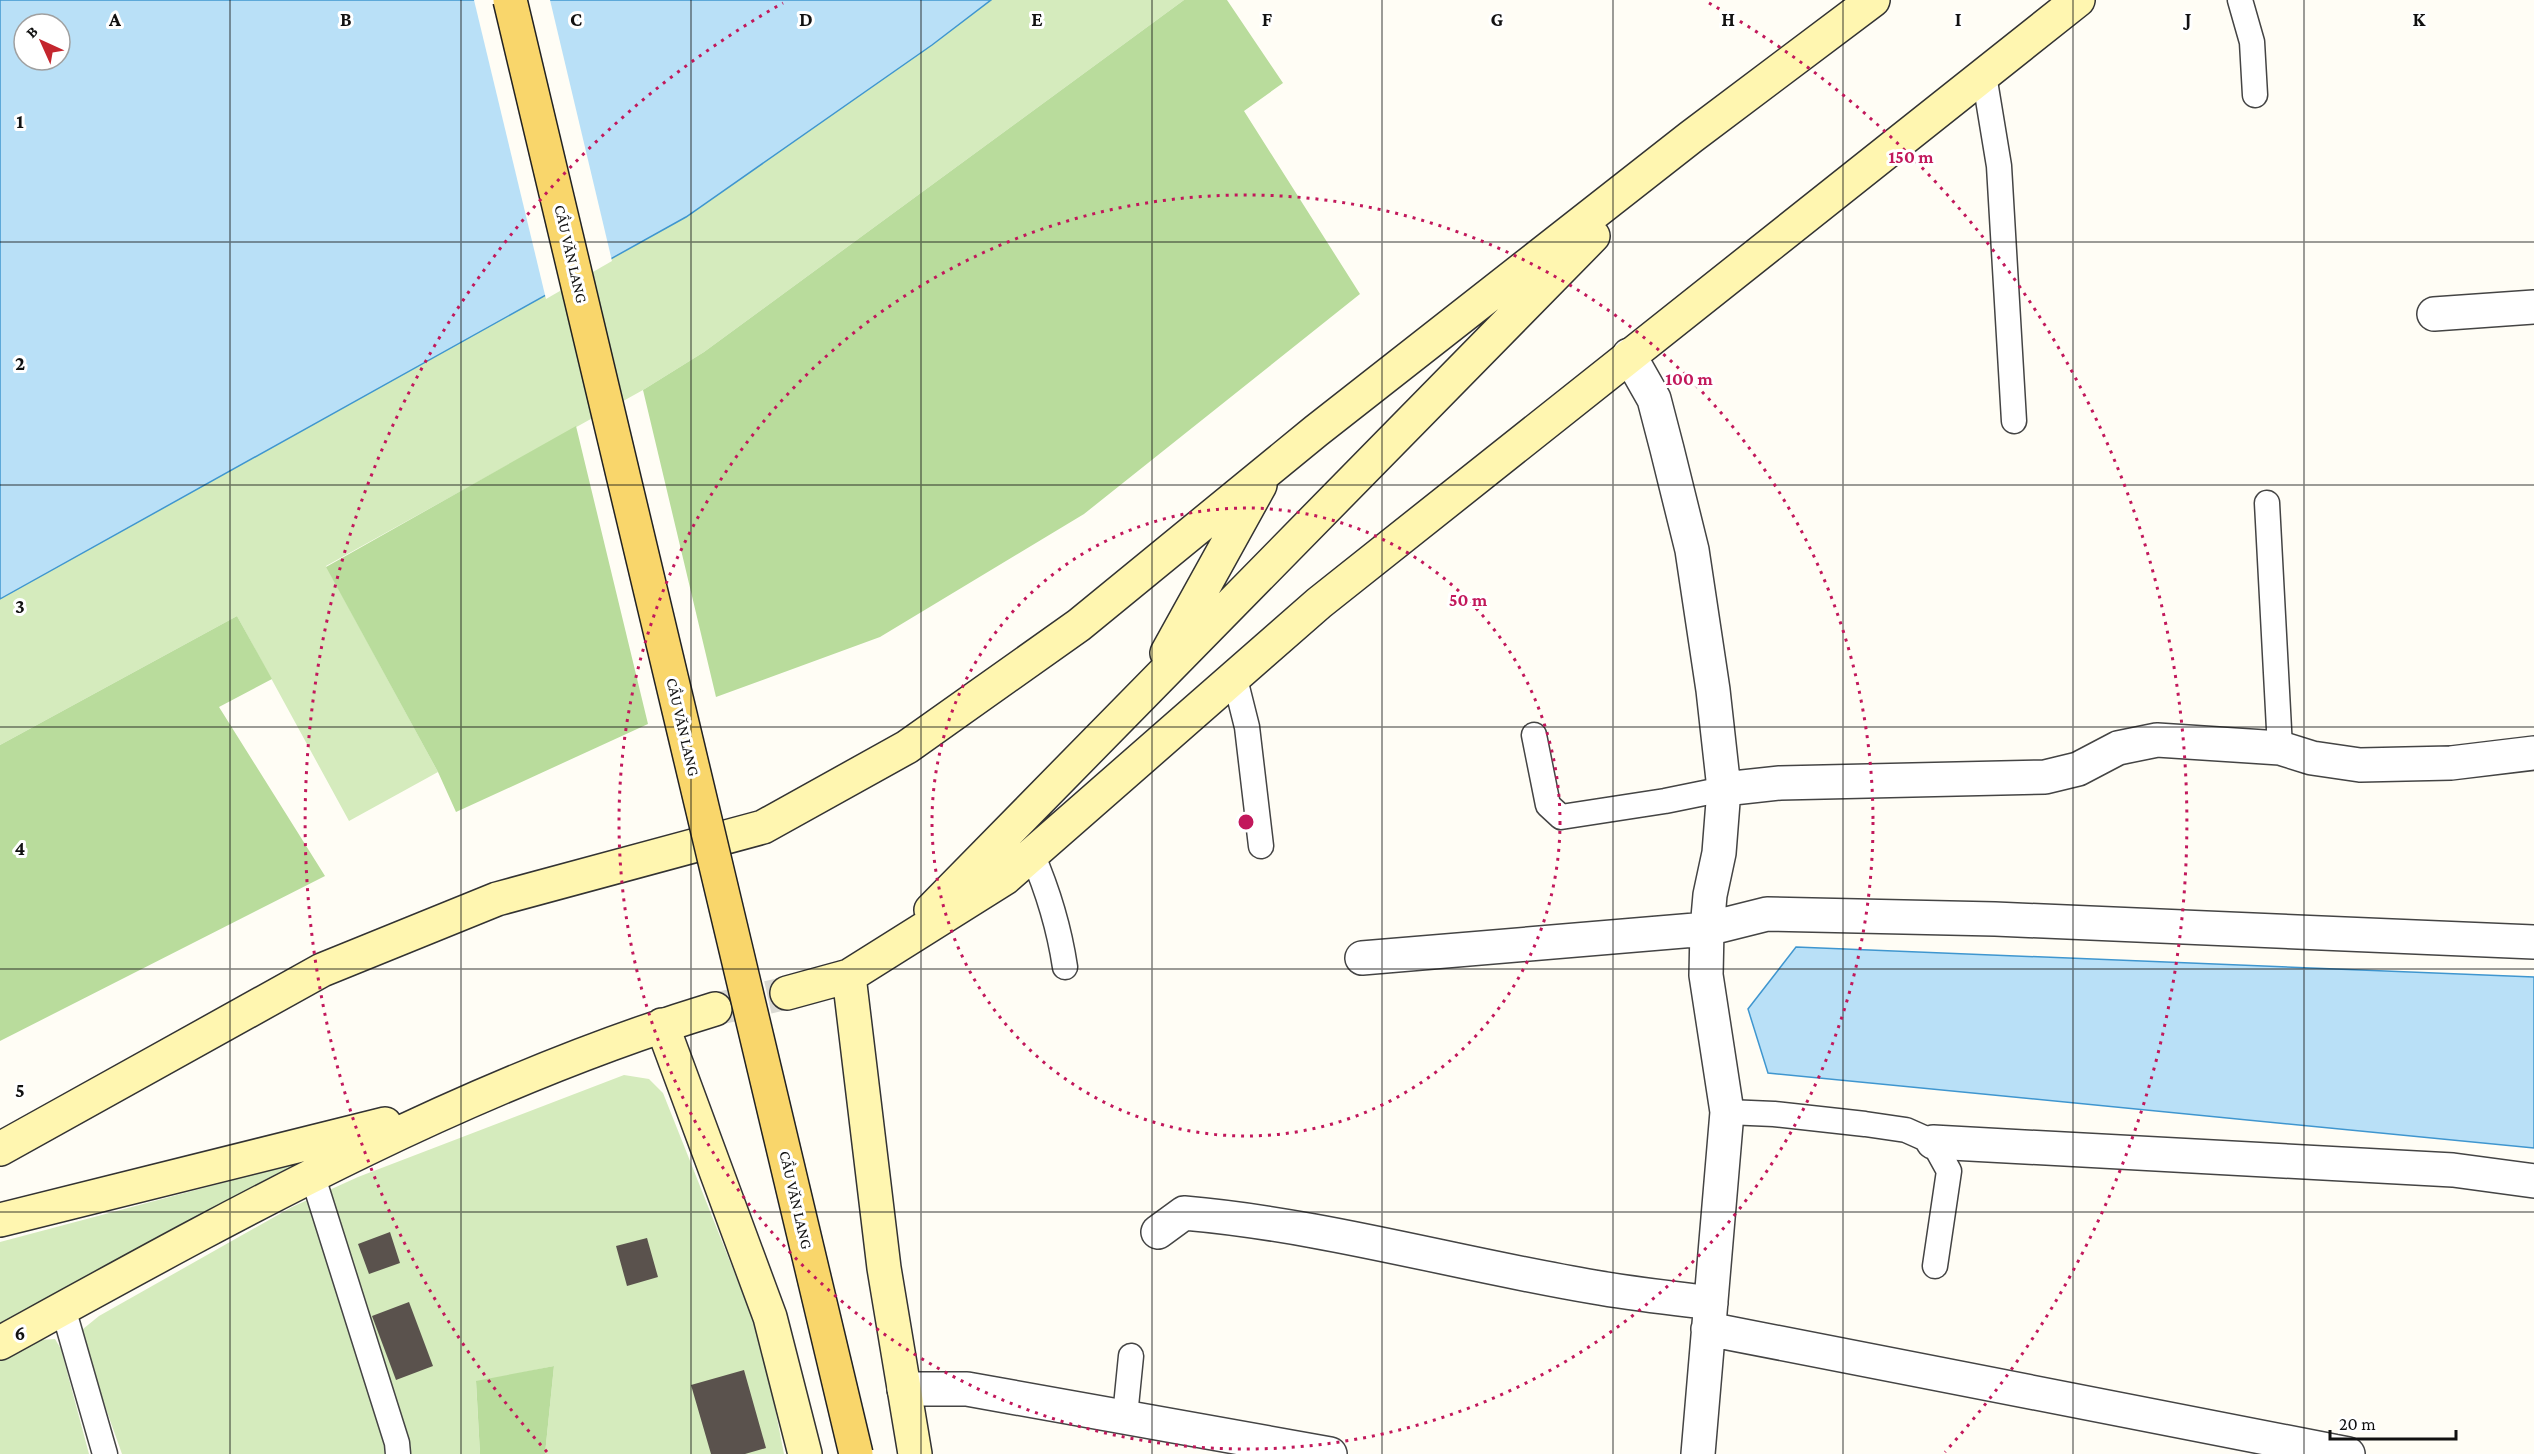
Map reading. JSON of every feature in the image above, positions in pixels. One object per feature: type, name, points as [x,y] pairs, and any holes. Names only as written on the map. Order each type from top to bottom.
[{"type":"main road","name":"CẦU VĂN LANG","points":[[510,0],[856,1454]]},
{"type":"main road","points":[[0,1149],[322,970],[497,898],[763,827],[907,747],[1079,625],[1268,471],[1691,137],[1873,0]]},
{"type":"main road","points":[[787,993],[849,976],[1005,878],[1234,675],[1319,603],[2078,0]]},
{"type":"main road","points":[[893,948],[1691,137]]},
{"type":"main road","points":[[1147,688],[1268,471]]},
{"type":"main road","points":[[849,976],[884,1268],[915,1454]]},
{"type":"main road","points":[[0,1343],[312,1174],[457,1106],[662,1025],[715,1009]]},
{"type":"main road","points":[[662,1025],[770,1317],[805,1454]]},
{"type":"main road","points":[[0,1220],[457,1106]]},
{"type":"street","points":[[2434,314],[2534,307]]},
{"type":"street","points":[[1629,355],[1654,399],[1692,550],[1713,690],[1724,789],[1719,853],[1710,895],[1706,975],[1727,1112],[1698,1454]]},
{"type":"street","points":[[1724,789],[1780,783],[2044,777],[2078,769],[2118,748],[2157,740],[2280,748],[2312,758],[2360,765],[2451,763],[2534,753]]},
{"type":"street","points":[[1362,958],[1707,929],[1767,914],[2007,919],[2534,942]]},
{"type":"street","points":[[1933,1142],[2452,1170],[2534,1181]]},
{"type":"street","points":[[1158,1232],[1184,1213],[1210,1215],[1360,1239],[1595,1288],[1710,1316],[2348,1454]]},
{"type":"street","points":[[904,1389],[967,1389],[1330,1454]]},
{"type":"lane","points":[[2240,0],[2252,42],[2255,95]]},
{"type":"lane","points":[[1984,75],[1999,166],[2014,421]]},
{"type":"lane","points":[[2266,503],[2280,748]]},
{"type":"lane","points":[[1234,675],[1247,727],[1261,846]]},
{"type":"lane","points":[[1534,735],[1548,805],[1561,817],[1665,801],[1724,789]]},
{"type":"lane","points":[[1032,854],[1048,893],[1061,938],[1065,967]]},
{"type":"lane","points":[[1727,1112],[1774,1114],[1865,1124],[1906,1130],[1933,1142],[1949,1171],[1935,1266]]},
{"type":"lane","points":[[312,1174],[397,1443],[398,1454]]},
{"type":"lane","points":[[63,1308],[105,1454]]},
{"type":"lane","points":[[1125,1416],[1131,1356]]},
{"type":"green space","points":[[0,0],[1184,0],[704,352],[643,390],[326,566],[438,772],[349,821],[237,616],[0,745]]},
{"type":"green space","points":[[1184,0],[1227,0],[1283,83],[1244,111],[1360,294],[1084,514],[880,637],[716,697],[643,390],[704,352]]},
{"type":"green space","points":[[576,426],[648,724],[456,812],[438,772],[326,567]]},
{"type":"green space","points":[[237,616],[272,679],[219,707],[325,876],[0,1041],[0,745]]},
{"type":"green space","points":[[624,1075],[649,1079],[663,1093],[762,1342],[784,1454],[545,1454],[554,1366],[476,1382],[480,1454],[122,1454],[83,1344],[83,1329],[99,1316],[292,1207],[358,1177]]},
{"type":"green space","points":[[301,1162],[0,1325],[0,1242]]},
{"type":"green space","points":[[55,1339],[61,1349],[89,1454],[0,1454],[0,1361],[39,1340]]},
{"type":"green space","points":[[554,1366],[545,1454],[480,1454],[476,1381]]},
{"type":"water","points":[[0,0],[991,0],[932,45],[686,217],[0,599]]},
{"type":"water","points":[[1796,947],[2534,977],[2534,1148],[1768,1073],[1748,1009]]},
{"type":"pier","points":[[474,0],[550,0],[612,261],[546,299]]},
{"type":"building","points":[[390,1232],[400,1263],[369,1274],[358,1244]]},
{"type":"building","points":[[647,1238],[658,1277],[627,1286],[616,1246]]},
{"type":"building","points":[[409,1302],[433,1366],[396,1380],[372,1316]]},
{"type":"building","points":[[744,1370],[766,1448],[745,1454],[711,1454],[691,1385]]},
{"type":"tunnel","points":[[720,1008],[787,993]]}]
